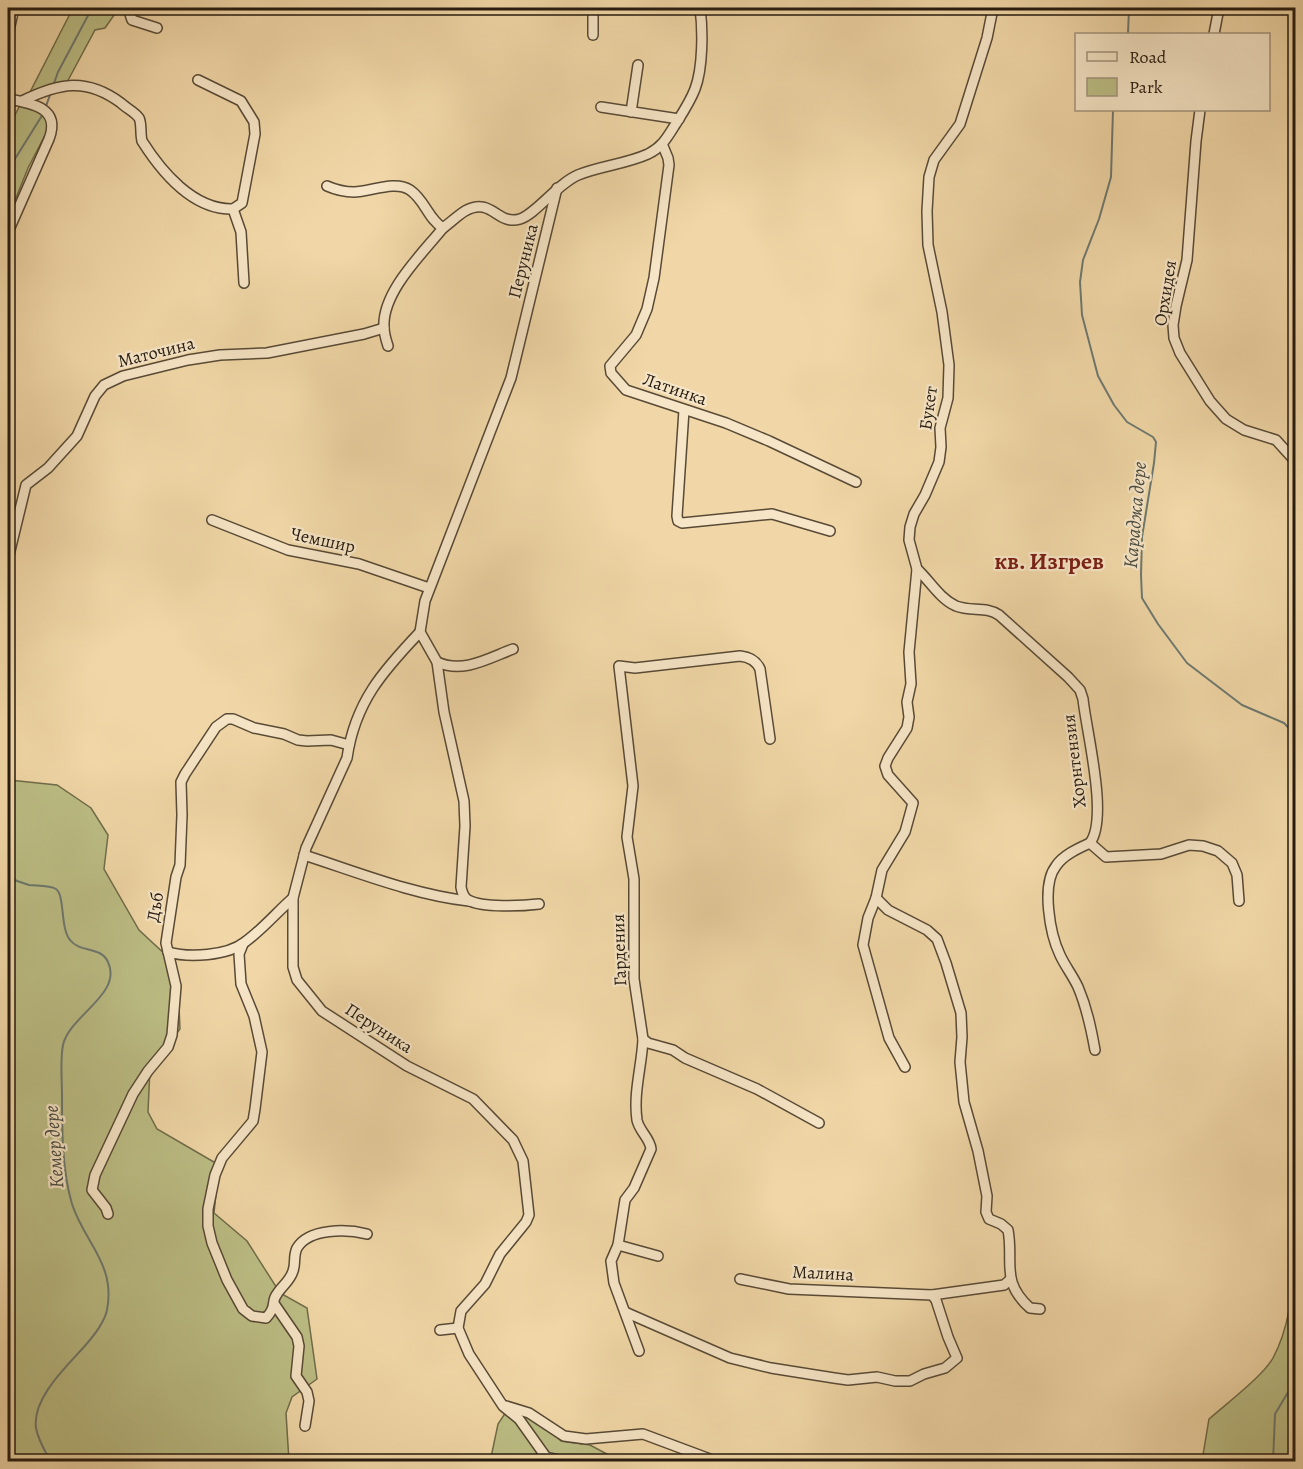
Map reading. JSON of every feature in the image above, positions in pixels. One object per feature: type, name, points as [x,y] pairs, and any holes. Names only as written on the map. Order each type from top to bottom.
[{"type":"street","points":[[8,35],[14,8]]},
{"type":"street","points":[[128,8],[135,23],[157,28]]},
{"type":"street","points":[[593,8],[593,35]]},
{"type":"street","points":[[388,346],[384,328],[389,302],[416,261],[443,228],[465,211],[481,206],[509,219],[519,219],[577,175],[636,159],[663,146],[696,88],[702,46],[700,8]]},
{"type":"street","name":"Букет","points":[[876,898],[882,870],[905,832],[913,803],[888,775],[885,766],[907,728],[909,717],[908,702],[911,684],[909,652],[917,569],[909,540],[910,527],[939,462],[940,428],[948,398],[949,378],[942,312],[928,245],[929,177],[934,160],[960,124],[987,38],[993,8]]},
{"type":"street","points":[[1214,33],[1219,8]]},
{"type":"street","points":[[631,112],[638,65]]},
{"type":"street","points":[[22,101],[45,90],[62,86],[87,86],[98,89],[137,116],[141,124],[142,141],[177,186],[218,207],[233,209],[242,203],[255,134],[254,122],[242,101],[198,80]]},
{"type":"street","points":[[8,99],[22,101],[40,108],[52,120],[52,132],[8,232]]},
{"type":"street","points":[[600,107],[679,119]]},
{"type":"street","name":"Орхидея","points":[[1200,111],[1187,260],[1173,325],[1174,338],[1180,353],[1210,401],[1226,419],[1244,430],[1276,440],[1296,462]]},
{"type":"street","name":"Латинка","points":[[663,146],[669,165],[654,278],[647,309],[636,335],[610,366],[611,373],[626,390],[769,441],[856,482]]},
{"type":"street","points":[[327,186],[346,192],[387,187],[409,189],[418,198],[434,223],[443,228]]},
{"type":"street","name":"Перуника","points":[[458,1328],[461,1311],[485,1284],[500,1254],[526,1222],[529,1209],[523,1161],[513,1140],[473,1099],[407,1066],[322,1011],[297,980],[294,967],[293,898],[304,855],[347,758],[349,745],[370,691],[420,632],[424,601],[511,378],[557,188]]},
{"type":"street","points":[[233,209],[241,232],[244,283]]},
{"type":"street","name":"Маточина","points":[[8,559],[26,485],[48,468],[77,436],[95,396],[104,385],[123,376],[188,360],[220,355],[267,353],[384,328]]},
{"type":"street","points":[[684,410],[678,521],[682,523],[772,514],[830,531]]},
{"type":"street","name":"Чемшир","points":[[212,520],[288,550],[359,564],[429,588]]},
{"type":"street","name":"Хорнтензия","points":[[917,569],[946,600],[954,605],[965,609],[993,611],[999,615],[1068,676],[1080,690],[1095,776],[1097,818],[1095,837],[1090,843]]},
{"type":"street","points":[[420,632],[438,662],[444,712],[464,801],[465,826],[461,887],[463,895],[469,901]]},
{"type":"street","points":[[438,662],[455,667],[471,665],[513,649]]},
{"type":"street","name":"Гардения","points":[[618,1245],[621,1214],[625,1200],[634,1188],[651,1149],[650,1143],[640,1131],[637,1118],[638,1079],[643,1039],[634,979],[634,879],[627,837],[633,786],[619,666],[635,668],[740,656],[752,659],[758,663],[760,669],[770,740]]},
{"type":"street","name":"Дъб","points":[[108,1214],[92,1191],[95,1175],[133,1094],[168,1047],[172,1035],[176,986],[168,952],[167,932],[180,865],[182,782],[216,727],[227,719],[298,740],[331,740],[349,745]]},
{"type":"street","points":[[1095,1050],[1090,1019],[1054,939],[1047,895],[1050,878],[1056,866],[1074,851],[1090,843],[1106,857],[1161,854],[1189,845],[1203,846],[1218,851],[1232,863],[1237,875],[1239,902]]},
{"type":"street","points":[[304,855],[384,881],[454,899],[516,906],[539,904]]},
{"type":"street","points":[[293,898],[243,944],[239,954],[241,984],[254,1016],[262,1052],[253,1121],[222,1158],[215,1175],[208,1209],[208,1226],[212,1243],[227,1280],[243,1309],[252,1316],[266,1318],[275,1305],[276,1294],[284,1287],[293,1271],[295,1253],[299,1245],[313,1236],[333,1231],[350,1230],[367,1234]]},
{"type":"street","points":[[904,1067],[889,1038],[863,945],[868,918],[876,898],[888,910],[927,930],[937,939],[961,1012],[960,1062],[964,1102],[978,1151],[987,1196],[986,1212],[989,1219],[1008,1230],[1011,1279],[1021,1301],[1029,1308],[1040,1309]]},
{"type":"street","points":[[168,952],[183,956],[204,955],[243,944]]},
{"type":"street","points":[[643,1039],[648,1043],[673,1050],[685,1058],[757,1089],[819,1123]]},
{"type":"street","points":[[639,1351],[612,1272],[612,1262],[618,1245],[658,1256]]},
{"type":"street","name":"Малина","points":[[740,1279],[789,1289],[932,1295]]},
{"type":"street","points":[[932,1295],[1004,1285],[1011,1279]]},
{"type":"street","points":[[625,1312],[730,1358],[848,1380],[877,1377],[910,1381],[945,1368],[957,1358],[936,1300],[932,1295]]},
{"type":"street","points":[[275,1305],[297,1337],[299,1346],[296,1376],[307,1392],[309,1401],[305,1426]]},
{"type":"street","points":[[440,1330],[458,1328],[469,1354],[503,1406],[519,1419],[546,1457],[567,1461]]},
{"type":"street","points":[[503,1406],[529,1413],[564,1436],[586,1439],[643,1434],[718,1461]]},
{"type":"green space","points":[[73,8],[119,8],[105,28],[95,30],[65,86],[27,98]]},
{"type":"green space","points":[[22,101],[53,120],[28,168],[8,218],[8,129]]},
{"type":"green space","points":[[9,780],[57,785],[91,808],[108,835],[104,869],[139,930],[169,958],[178,985],[180,1029],[150,1068],[148,1112],[157,1129],[219,1165],[214,1213],[247,1241],[280,1293],[307,1308],[317,1379],[292,1397],[286,1413],[289,1461],[8,1461]]},
{"type":"green space","points":[[1295,1262],[1295,1461],[1202,1461],[1209,1419],[1244,1390],[1273,1358],[1283,1335],[1289,1311]]},
{"type":"green space","points":[[508,1409],[541,1421],[561,1441],[590,1445],[620,1461],[490,1462],[498,1424]]},
{"type":"waterway","name":"Кемер дере","points":[[53,86],[92,8]]},
{"type":"waterway","name":"Караджа дере","points":[[1128,33],[1129,8]]},
{"type":"waterway","name":"Кемер дере","points":[[45,109],[51,92]]},
{"type":"waterway","name":"Караджа дере","points":[[1113,111],[1111,177],[1099,219],[1083,260],[1080,282],[1082,315],[1098,376],[1114,405],[1127,422],[1153,437],[1156,442],[1142,537],[1142,598],[1187,663],[1242,705],[1284,723],[1296,736]]},
{"type":"waterway","name":"Кемер дере","points":[[8,170],[43,114]]},
{"type":"waterway","name":"Кемер дере","points":[[8,877],[29,885],[56,889],[61,898],[65,928],[70,940],[79,947],[96,951],[105,957],[111,974],[102,995],[67,1034],[62,1051],[64,1164],[69,1191],[77,1218],[103,1266],[109,1294],[106,1315],[101,1325],[51,1385],[39,1406],[36,1428],[51,1462]]},
{"type":"waterway","points":[[1296,1185],[1293,1209],[1296,1224]]},
{"type":"waterway","points":[[1273,1462],[1275,1414],[1296,1379]]},
{"type":"district","name":"кв. Изгрев","points":[[1049,561]]}]
